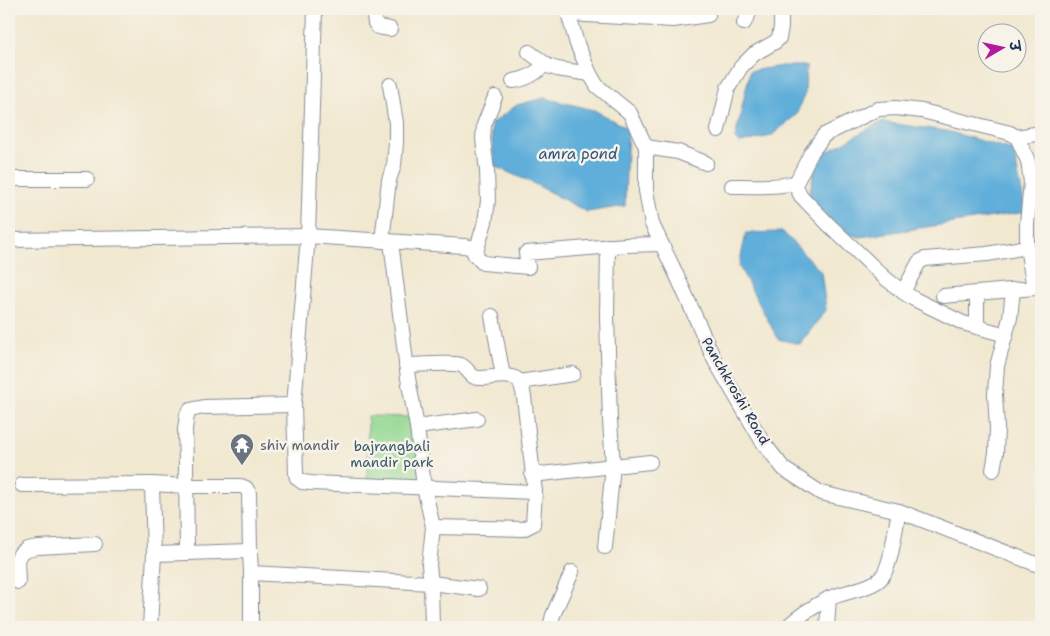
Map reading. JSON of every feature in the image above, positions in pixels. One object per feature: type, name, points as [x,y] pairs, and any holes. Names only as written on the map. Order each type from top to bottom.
[{"type":"street","points":[[315,9],[308,236],[294,405],[297,478],[302,482],[535,492]]},
{"type":"street","points":[[373,9],[375,23],[378,26],[390,29]]},
{"type":"street","points":[[744,23],[751,9]]},
{"type":"street","points":[[718,130],[728,88],[741,66],[754,54],[775,42],[778,38],[782,27],[781,9]]},
{"type":"street","points":[[568,12],[673,20],[708,15]]},
{"type":"street","name":"Panchkroshi Road","points":[[568,12],[577,44],[590,74],[597,86],[630,113],[646,147],[646,191],[652,224],[715,361],[762,441],[784,469],[821,493],[899,511],[1041,566]]},
{"type":"street","points":[[529,52],[545,64],[557,69],[590,74]]},
{"type":"street","points":[[513,81],[526,78],[538,72],[545,64]]},
{"type":"street","points":[[390,85],[396,123],[396,143],[394,165],[389,180],[386,241],[417,427],[424,488],[433,527],[429,565],[432,627]]},
{"type":"street","points":[[475,255],[485,222],[488,201],[488,171],[483,139],[484,125],[495,97]]},
{"type":"street","points":[[732,186],[784,185],[794,183],[824,135],[857,118],[878,110],[896,108],[922,112],[1010,133],[1017,137],[1028,161],[1031,182],[1027,224],[1038,288],[943,296]]},
{"type":"street","points":[[1017,137],[1041,133]]},
{"type":"street","points":[[646,147],[678,152],[706,163]]},
{"type":"street","points":[[9,179],[87,179]]},
{"type":"street","points":[[794,183],[801,196],[828,225],[885,278],[903,292],[963,323],[1006,335]]},
{"type":"street","points":[[9,240],[308,236],[464,246],[470,248],[483,262],[528,267],[526,253],[608,246],[661,244]]},
{"type":"street","points":[[605,547],[613,466],[607,317],[608,246]]},
{"type":"street","points":[[903,292],[919,262],[925,259],[987,254],[1032,254]]},
{"type":"street","points":[[993,470],[997,428],[995,394],[997,366],[1010,318],[1013,290]]},
{"type":"street","points":[[977,293],[977,327]]},
{"type":"street","points":[[492,316],[503,376]]},
{"type":"street","points":[[406,365],[454,364],[462,365],[471,375],[477,378],[514,377],[520,382],[524,397],[535,492],[533,524],[523,529],[433,527]]},
{"type":"street","points":[[520,382],[572,374]]},
{"type":"street","points":[[187,553],[184,429],[190,410],[204,406],[294,405]]},
{"type":"street","points":[[417,427],[477,419]]},
{"type":"street","points":[[532,475],[650,462]]},
{"type":"street","points":[[150,627],[154,554],[152,484]]},
{"type":"street","points":[[22,485],[152,484],[241,486],[246,488],[249,493],[251,627]]},
{"type":"street","points":[[787,627],[802,614],[829,598],[871,584],[881,578],[888,564],[899,511]]},
{"type":"street","points":[[18,582],[13,560],[27,550],[38,547],[95,544]]},
{"type":"street","points":[[154,554],[250,551]]},
{"type":"street","points":[[550,627],[553,615],[572,572]]},
{"type":"street","points":[[251,573],[431,583],[479,589]]},
{"type":"street","points":[[827,627],[829,598]]},
{"type":"green space","name":"bajrangbali mandir park","points":[[368,416],[412,417],[421,479],[367,479]]},
{"type":"water","points":[[782,66],[806,66],[805,93],[796,115],[771,136],[740,143],[735,139],[750,71]]},
{"type":"water","name":"amra pond","points":[[544,98],[594,110],[628,129],[625,206],[587,212],[533,183],[494,166],[491,124],[517,105]]},
{"type":"water","points":[[881,122],[946,131],[1013,150],[1026,212],[860,237],[840,232],[808,198],[818,157]]},
{"type":"water","points":[[783,232],[821,272],[826,310],[800,344],[778,339],[739,266],[746,233]]},
{"type":"place","name":"shiv mandir","points":[[242,466]]}]
